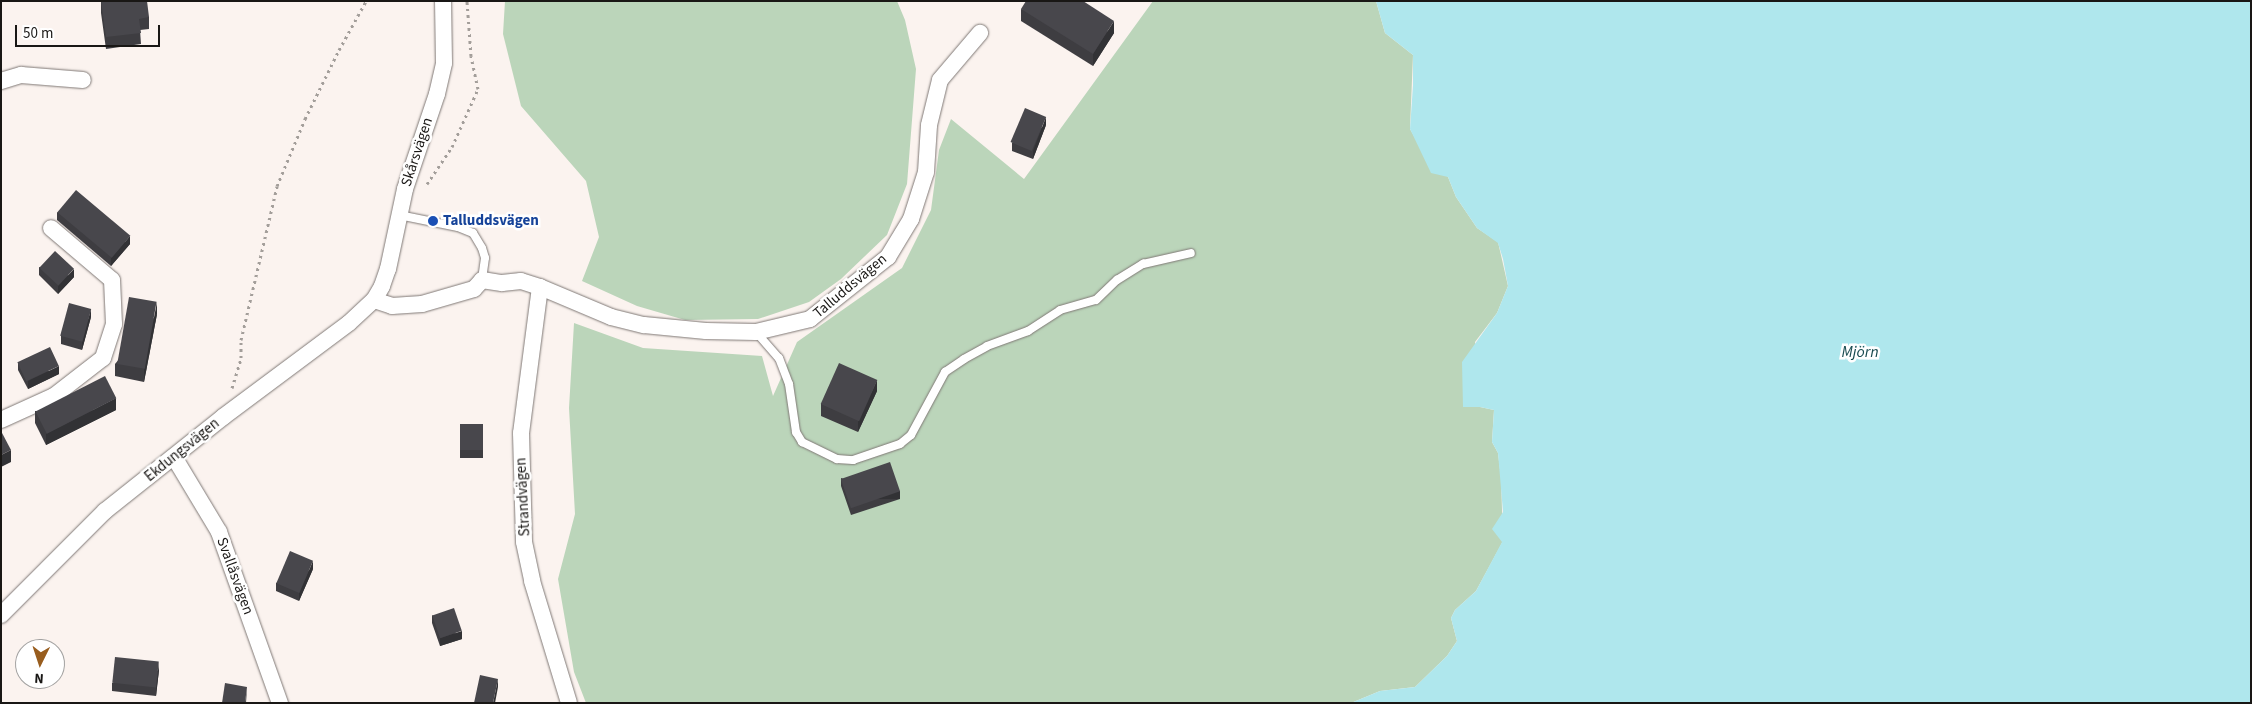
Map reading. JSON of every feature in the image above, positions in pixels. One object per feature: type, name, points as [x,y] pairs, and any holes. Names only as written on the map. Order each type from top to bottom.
[{"type":"street","name":"Skårsvägen","points":[[374,300],[382,286],[388,269],[405,189],[437,94],[444,63],[443,1]]},
{"type":"street","name":"Talluddsvägen","points":[[482,280],[502,283],[520,281],[540,287],[611,317],[644,325],[706,331],[756,332],[810,319],[888,257],[911,219],[926,172],[929,124],[940,80],[980,33]]},
{"type":"street","points":[[1,82],[21,75],[83,80]]},
{"type":"street","points":[[1,420],[54,396],[103,358],[114,324],[112,280],[51,228]]},
{"type":"street","points":[[374,300],[392,306],[422,304],[474,289],[482,280]]},
{"type":"street","name":"Strandvägen","points":[[540,287],[521,433],[523,525],[532,582],[569,703]]},
{"type":"street","name":"Ekdungsvägen","points":[[1,614],[105,511],[222,417],[349,323],[374,300]]},
{"type":"street","name":"Svallåsvägen","points":[[174,457],[219,532],[280,703]]},
{"type":"lane","points":[[399,215],[458,227],[473,233],[482,248],[485,258],[482,280]]},
{"type":"lane","points":[[756,332],[779,358],[789,384],[796,432],[802,442],[837,459],[853,460],[900,444],[911,434],[946,372],[964,359],[988,346],[1028,331],[1060,310],[1096,300],[1117,280],[1143,264],[1191,253]]},
{"type":"path","points":[[222,417],[241,358],[241,340],[277,186],[338,50],[366,1]]},
{"type":"path","points":[[426,186],[452,147],[478,89],[471,56],[467,1]]},
{"type":"green space","points":[[505,1],[897,1],[905,20],[916,69],[907,184],[887,235],[841,279],[809,302],[758,319],[685,320],[637,306],[582,281],[599,237],[586,181],[521,106],[503,34]]},
{"type":"green space","points":[[1153,1],[1376,1],[1385,33],[1413,55],[1410,129],[1418,143],[1448,177],[1456,197],[1477,228],[1498,242],[1508,286],[1497,313],[1475,342],[1480,407],[1494,410],[1492,442],[1498,453],[1501,478],[1503,541],[1476,591],[1455,610],[1451,618],[1457,641],[1447,656],[1415,687],[1380,691],[1351,703],[586,703],[574,672],[558,579],[575,514],[569,408],[574,323],[643,348],[762,356],[773,396],[797,342],[902,268],[931,210],[939,150],[951,119],[1024,179]]},
{"type":"water","name":"Mjörn","points":[[1376,1],[2251,1],[2251,703],[1351,703],[1380,691],[1415,687],[1447,656],[1457,641],[1451,618],[1455,610],[1476,591],[1502,542],[1492,529],[1503,512],[1498,453],[1492,442],[1494,410],[1480,407],[1463,407],[1462,362],[1497,313],[1508,286],[1503,259],[1498,243],[1477,228],[1456,197],[1448,177],[1431,173],[1410,129],[1413,55],[1385,33]]},
{"type":"building","points":[[101,1],[147,1],[149,17],[139,19],[141,33],[106,37]]},
{"type":"building","points":[[1026,1],[1083,1],[1114,21],[1093,54],[1021,9]]},
{"type":"building","points":[[1025,108],[1046,117],[1032,151],[1011,142]]},
{"type":"building","points":[[76,190],[130,236],[112,258],[57,212]]},
{"type":"building","points":[[55,251],[74,269],[58,286],[39,268]]},
{"type":"building","points":[[129,297],[157,302],[145,369],[117,364]]},
{"type":"building","points":[[69,303],[91,309],[82,342],[60,336]]},
{"type":"building","points":[[50,347],[59,366],[26,381],[17,362]]},
{"type":"building","points":[[839,363],[877,380],[859,421],[821,404]]},
{"type":"building","points":[[105,376],[116,398],[47,434],[36,411]]},
{"type":"building","points":[[460,424],[483,424],[483,450],[460,450]]},
{"type":"building","points":[[1,431],[11,450],[1,455]]},
{"type":"building","points":[[890,462],[900,491],[851,508],[841,479]]},
{"type":"building","points":[[290,551],[313,561],[299,593],[276,583]]},
{"type":"building","points":[[454,608],[462,631],[440,638],[432,615]]},
{"type":"building","points":[[115,657],[159,662],[156,687],[112,683]]},
{"type":"building","points":[[480,675],[498,679],[493,703],[474,703]]},
{"type":"building","points":[[225,683],[247,687],[245,703],[222,703]]},
{"type":"place","name":"Talluddsvägen","points":[[433,221]]}]
